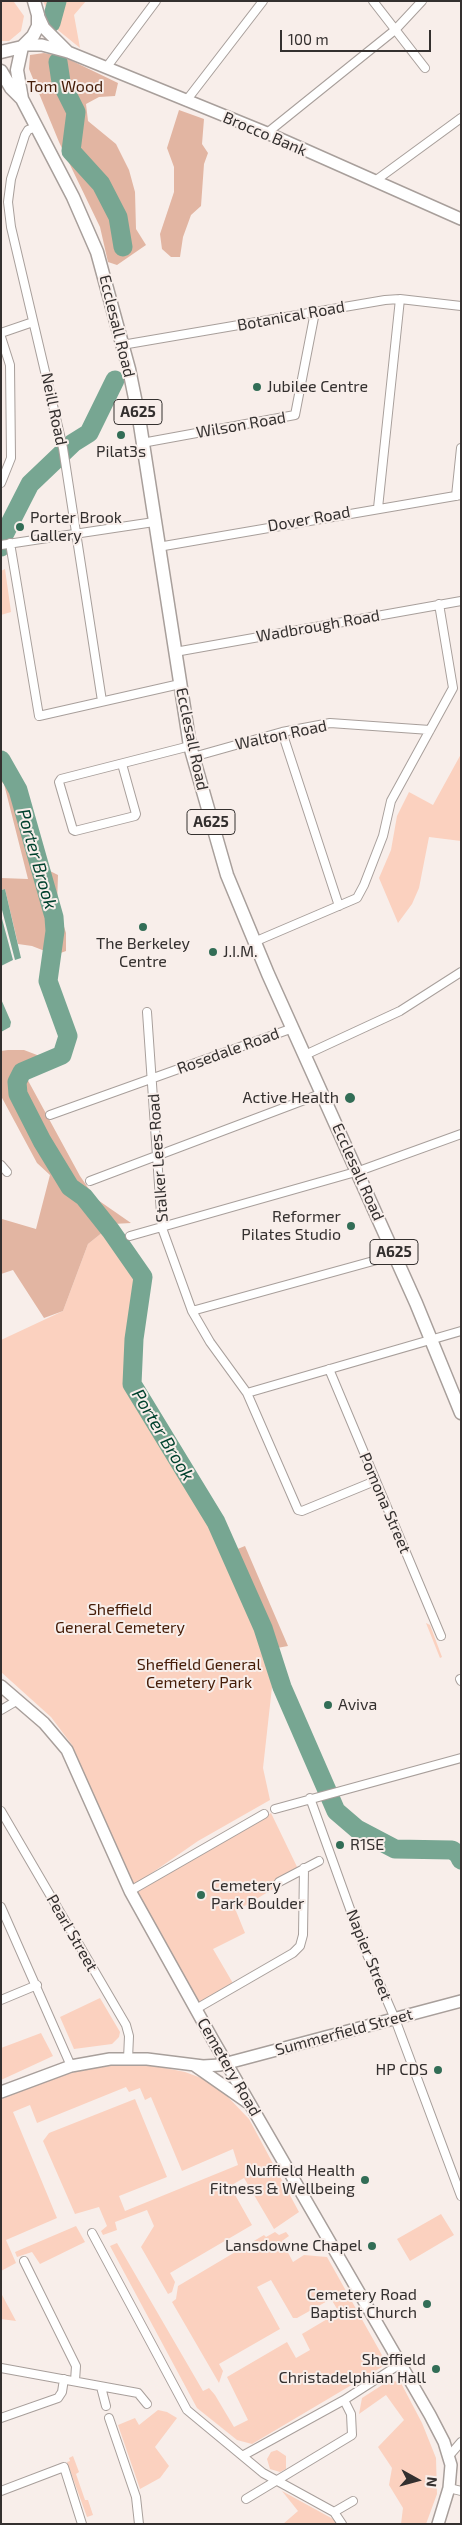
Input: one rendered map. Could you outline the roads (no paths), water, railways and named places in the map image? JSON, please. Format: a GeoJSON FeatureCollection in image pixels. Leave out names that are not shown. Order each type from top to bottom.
{"type":"FeatureCollection","features":[{"type":"Feature","properties":{"kind":"main road"},"geometry":{"type":"LineString","coordinates":[[34,1],[38,15]]}},
{"type":"Feature","properties":{"kind":"main road","name":"A625"},"geometry":{"type":"LineString","coordinates":[[24,46],[33,36],[38,26],[38,15]]}},
{"type":"Feature","properties":{"kind":"main road"},"geometry":{"type":"LineString","coordinates":[[1,52],[24,46]]}},
{"type":"Feature","properties":{"kind":"main road","name":"Ecclesall Road"},"geometry":{"type":"LineString","coordinates":[[24,46],[17,70],[22,99],[73,197],[98,252],[134,394],[192,751],[227,876],[254,942],[359,1171],[432,1340],[461,1413]]}},
{"type":"Feature","properties":{"kind":"main road","name":"Ecclesall Road"},"geometry":{"type":"LineString","coordinates":[[1,71],[11,88],[22,99]]}},
{"type":"Feature","properties":{"kind":"street"},"geometry":{"type":"LineString","coordinates":[[106,68],[156,1]]}},
{"type":"Feature","properties":{"kind":"street"},"geometry":{"type":"LineString","coordinates":[[186,101],[263,1]]}},
{"type":"Feature","properties":{"kind":"street"},"geometry":{"type":"LineString","coordinates":[[373,1],[424,68]]}},
{"type":"Feature","properties":{"kind":"street"},"geometry":{"type":"LineString","coordinates":[[267,133],[395,30],[422,1]]}},
{"type":"Feature","properties":{"kind":"street","name":"Brocco Bank"},"geometry":{"type":"LineString","coordinates":[[38,15],[44,28],[68,52]]}},
{"type":"Feature","properties":{"kind":"street","name":"Brocco Bank"},"geometry":{"type":"LineString","coordinates":[[24,46],[42,45],[68,52],[267,133],[461,219]]}},
{"type":"Feature","properties":{"kind":"street"},"geometry":{"type":"LineString","coordinates":[[375,181],[461,118]]}},
{"type":"Feature","properties":{"kind":"street","name":"Neill Road"},"geometry":{"type":"LineString","coordinates":[[36,127],[28,130],[24,135],[11,179],[8,202],[10,227],[34,322],[64,457],[102,701]]}},
{"type":"Feature","properties":{"kind":"street"},"geometry":{"type":"LineString","coordinates":[[378,508],[400,299]]}},
{"type":"Feature","properties":{"kind":"street","name":"Botanical Road"},"geometry":{"type":"LineString","coordinates":[[122,345],[400,299],[461,306]]}},
{"type":"Feature","properties":{"kind":"street","name":"Wilson Road"},"geometry":{"type":"LineString","coordinates":[[142,443],[295,415],[315,312]]}},
{"type":"Feature","properties":{"kind":"street"},"geometry":{"type":"LineString","coordinates":[[1,483],[11,458],[10,365],[1,335],[34,322]]}},
{"type":"Feature","properties":{"kind":"street"},"geometry":{"type":"LineString","coordinates":[[458,496],[461,448]]}},
{"type":"Feature","properties":{"kind":"street","name":"Dover Road"},"geometry":{"type":"LineString","coordinates":[[158,547],[378,508],[458,496]]}},
{"type":"Feature","properties":{"kind":"street"},"geometry":{"type":"LineString","coordinates":[[154,522],[6,544],[39,716],[180,684]]}},
{"type":"Feature","properties":{"kind":"street","name":"Wadbrough Road"},"geometry":{"type":"LineString","coordinates":[[175,652],[461,601]]}},
{"type":"Feature","properties":{"kind":"street"},"geometry":{"type":"LineString","coordinates":[[254,942],[357,898],[364,886],[382,836],[391,801],[453,688],[439,604]]}},
{"type":"Feature","properties":{"kind":"street","name":"Walton Road"},"geometry":{"type":"LineString","coordinates":[[122,764],[135,816],[73,830],[59,782],[61,779],[122,764],[330,723],[430,730]]}},
{"type":"Feature","properties":{"kind":"street"},"geometry":{"type":"LineString","coordinates":[[282,732],[339,906]]}},
{"type":"Feature","properties":{"kind":"street"},"geometry":{"type":"LineString","coordinates":[[305,1055],[400,1011],[461,972]]}},
{"type":"Feature","properties":{"kind":"street","name":"Stalker Lees Road"},"geometry":{"type":"LineString","coordinates":[[147,1012],[162,1228],[192,1311],[210,1342],[247,1393],[300,1511],[375,1480]]}},
{"type":"Feature","properties":{"kind":"street","name":"Rosedale Road"},"geometry":{"type":"LineString","coordinates":[[50,1115],[293,1028]]}},
{"type":"Feature","properties":{"kind":"street"},"geometry":{"type":"LineString","coordinates":[[90,1181],[323,1093]]}},
{"type":"Feature","properties":{"kind":"street"},"geometry":{"type":"LineString","coordinates":[[130,1236],[359,1171],[461,1134]]}},
{"type":"Feature","properties":{"kind":"street"},"geometry":{"type":"LineString","coordinates":[[1,1165],[7,1172]]}},
{"type":"Feature","properties":{"kind":"street"},"geometry":{"type":"LineString","coordinates":[[192,1311],[395,1254]]}},
{"type":"Feature","properties":{"kind":"street"},"geometry":{"type":"LineString","coordinates":[[247,1393],[461,1332]]}},
{"type":"Feature","properties":{"kind":"street","name":"Pomona Street"},"geometry":{"type":"LineString","coordinates":[[329,1369],[442,1636]]}},
{"type":"Feature","properties":{"kind":"street","name":"Cemetery Road"},"geometry":{"type":"LineString","coordinates":[[1,1686],[44,1723],[67,1750],[130,1890],[227,2064],[430,2415],[449,2456]]}},
{"type":"Feature","properties":{"kind":"street"},"geometry":{"type":"LineString","coordinates":[[1,1710],[18,1700]]}},
{"type":"Feature","properties":{"kind":"street"},"geometry":{"type":"LineString","coordinates":[[275,1809],[461,1758]]}},
{"type":"Feature","properties":{"kind":"street","name":"Napier Street"},"geometry":{"type":"LineString","coordinates":[[310,1798],[364,1945],[395,2019],[421,2094],[461,2194]]}},
{"type":"Feature","properties":{"kind":"street","name":"Pearl Street"},"geometry":{"type":"LineString","coordinates":[[1,1811],[126,2025],[129,2036],[128,2058]]}},
{"type":"Feature","properties":{"kind":"street"},"geometry":{"type":"LineString","coordinates":[[130,1890],[264,1814]]}},
{"type":"Feature","properties":{"kind":"street"},"geometry":{"type":"LineString","coordinates":[[279,1882],[319,1861]]}},
{"type":"Feature","properties":{"kind":"street"},"geometry":{"type":"LineString","coordinates":[[196,2009],[293,1953],[300,1946],[303,1935],[304,1868]]}},
{"type":"Feature","properties":{"kind":"street"},"geometry":{"type":"LineString","coordinates":[[1,1906],[71,2066]]}},
{"type":"Feature","properties":{"kind":"street"},"geometry":{"type":"LineString","coordinates":[[1,2000],[37,1985]]}},
{"type":"Feature","properties":{"kind":"street","name":"Summerfield Street"},"geometry":{"type":"LineString","coordinates":[[1,2092],[71,2066],[105,2060],[128,2058],[213,2066],[227,2064],[461,2000]]}},
{"type":"Feature","properties":{"kind":"street"},"geometry":{"type":"LineString","coordinates":[[192,2064],[250,2104]]}},
{"type":"Feature","properties":{"kind":"street"},"geometry":{"type":"LineString","coordinates":[[92,2233],[179,2397],[194,2417],[263,2472],[334,2512],[342,2524]]}},
{"type":"Feature","properties":{"kind":"street"},"geometry":{"type":"LineString","coordinates":[[24,2261],[76,2366],[75,2381]]}},
{"type":"Feature","properties":{"kind":"street"},"geometry":{"type":"LineString","coordinates":[[244,2455],[344,2400],[400,2364]]}},
{"type":"Feature","properties":{"kind":"street"},"geometry":{"type":"LineString","coordinates":[[1,2368],[138,2393],[147,2404]]}},
{"type":"Feature","properties":{"kind":"street"},"geometry":{"type":"LineString","coordinates":[[1,2418],[58,2398],[62,2392],[64,2379]]}},
{"type":"Feature","properties":{"kind":"street"},"geometry":{"type":"LineString","coordinates":[[101,2387],[106,2406]]}},
{"type":"Feature","properties":{"kind":"street"},"geometry":{"type":"LineString","coordinates":[[246,2499],[352,2435],[351,2414],[344,2400]]}},
{"type":"Feature","properties":{"kind":"street"},"geometry":{"type":"LineString","coordinates":[[109,2418],[136,2497],[139,2524]]}},
{"type":"Feature","properties":{"kind":"street"},"geometry":{"type":"LineString","coordinates":[[438,2524],[455,2490],[449,2456],[461,2442]]}},
{"type":"Feature","properties":{"kind":"street"},"geometry":{"type":"LineString","coordinates":[[1,2491],[64,2467],[82,2524]]}},
{"type":"Feature","properties":{"kind":"street"},"geometry":{"type":"LineString","coordinates":[[334,2512],[353,2501]]}},
{"type":"Feature","properties":{"kind":"waterway","name":"Porter Brook"},"geometry":{"type":"LineString","coordinates":[[51,23],[57,1]]}},
{"type":"Feature","properties":{"kind":"waterway","name":"Porter Brook"},"geometry":{"type":"LineString","coordinates":[[58,62],[61,82],[76,112],[71,151],[101,184],[118,217],[123,247]]}},
{"type":"Feature","properties":{"kind":"waterway","name":"Porter Brook"},"geometry":{"type":"LineString","coordinates":[[1,547],[4,535],[30,484],[73,443],[89,433],[115,380]]}},
{"type":"Feature","properties":{"kind":"waterway","name":"Porter Brook"},"geometry":{"type":"LineString","coordinates":[[1,760],[18,790],[54,917],[55,931],[48,981],[68,1036],[62,1055],[22,1072],[17,1082],[18,1094],[42,1141],[70,1187],[84,1197],[111,1231],[143,1277],[134,1339],[132,1384],[216,1522],[263,1628],[282,1687],[336,1811],[357,1829],[395,1849],[452,1850],[458,1854],[461,1860]]}},
{"type":"Feature","properties":{"kind":"place","name":"Jubilee Centre"},"geometry":{"type":"Point","coordinates":[257,387]}},
{"type":"Feature","properties":{"kind":"place","name":"Pilat3s"},"geometry":{"type":"Point","coordinates":[121,435]}},
{"type":"Feature","properties":{"kind":"place","name":"Porter Brook Gallery"},"geometry":{"type":"Point","coordinates":[20,527]}},
{"type":"Feature","properties":{"kind":"place","name":"The Berkeley Centre"},"geometry":{"type":"Point","coordinates":[143,927]}},
{"type":"Feature","properties":{"kind":"place","name":"J.I.M."},"geometry":{"type":"Point","coordinates":[213,952]}},
{"type":"Feature","properties":{"kind":"place","name":"Active Health"},"geometry":{"type":"Point","coordinates":[350,1098]}},
{"type":"Feature","properties":{"kind":"place","name":"Reformer Pilates Studio"},"geometry":{"type":"Point","coordinates":[351,1226]}},
{"type":"Feature","properties":{"kind":"place","name":"Aviva"},"geometry":{"type":"Point","coordinates":[328,1705]}},
{"type":"Feature","properties":{"kind":"place","name":"R1SE"},"geometry":{"type":"Point","coordinates":[340,1845]}},
{"type":"Feature","properties":{"kind":"place","name":"Cemetery Park Boulder"},"geometry":{"type":"Point","coordinates":[201,1895]}},
{"type":"Feature","properties":{"kind":"place","name":"HP CDS"},"geometry":{"type":"Point","coordinates":[438,2070]}},
{"type":"Feature","properties":{"kind":"place","name":"Nuffield Health Fitness & Wellbeing"},"geometry":{"type":"Point","coordinates":[365,2180]}},
{"type":"Feature","properties":{"kind":"place","name":"Lansdowne Chapel"},"geometry":{"type":"Point","coordinates":[372,2246]}},
{"type":"Feature","properties":{"kind":"place","name":"Cemetery Road Baptist Church"},"geometry":{"type":"Point","coordinates":[427,2304]}},
{"type":"Feature","properties":{"kind":"place","name":"Sheffield Christadelphian Hall"},"geometry":{"type":"Point","coordinates":[436,2369]}},
{"type":"Feature","properties":{"kind":"park label","name":"Tom Wood"},"geometry":{"type":"Point","coordinates":[65,87]}},
{"type":"Feature","properties":{"kind":"park label","name":"Sheffield General Cemetery"},"geometry":{"type":"Point","coordinates":[120,1619]}},
{"type":"Feature","properties":{"kind":"park label","name":"Sheffield General Cemetery Park"},"geometry":{"type":"Point","coordinates":[199,1674]}}]}
